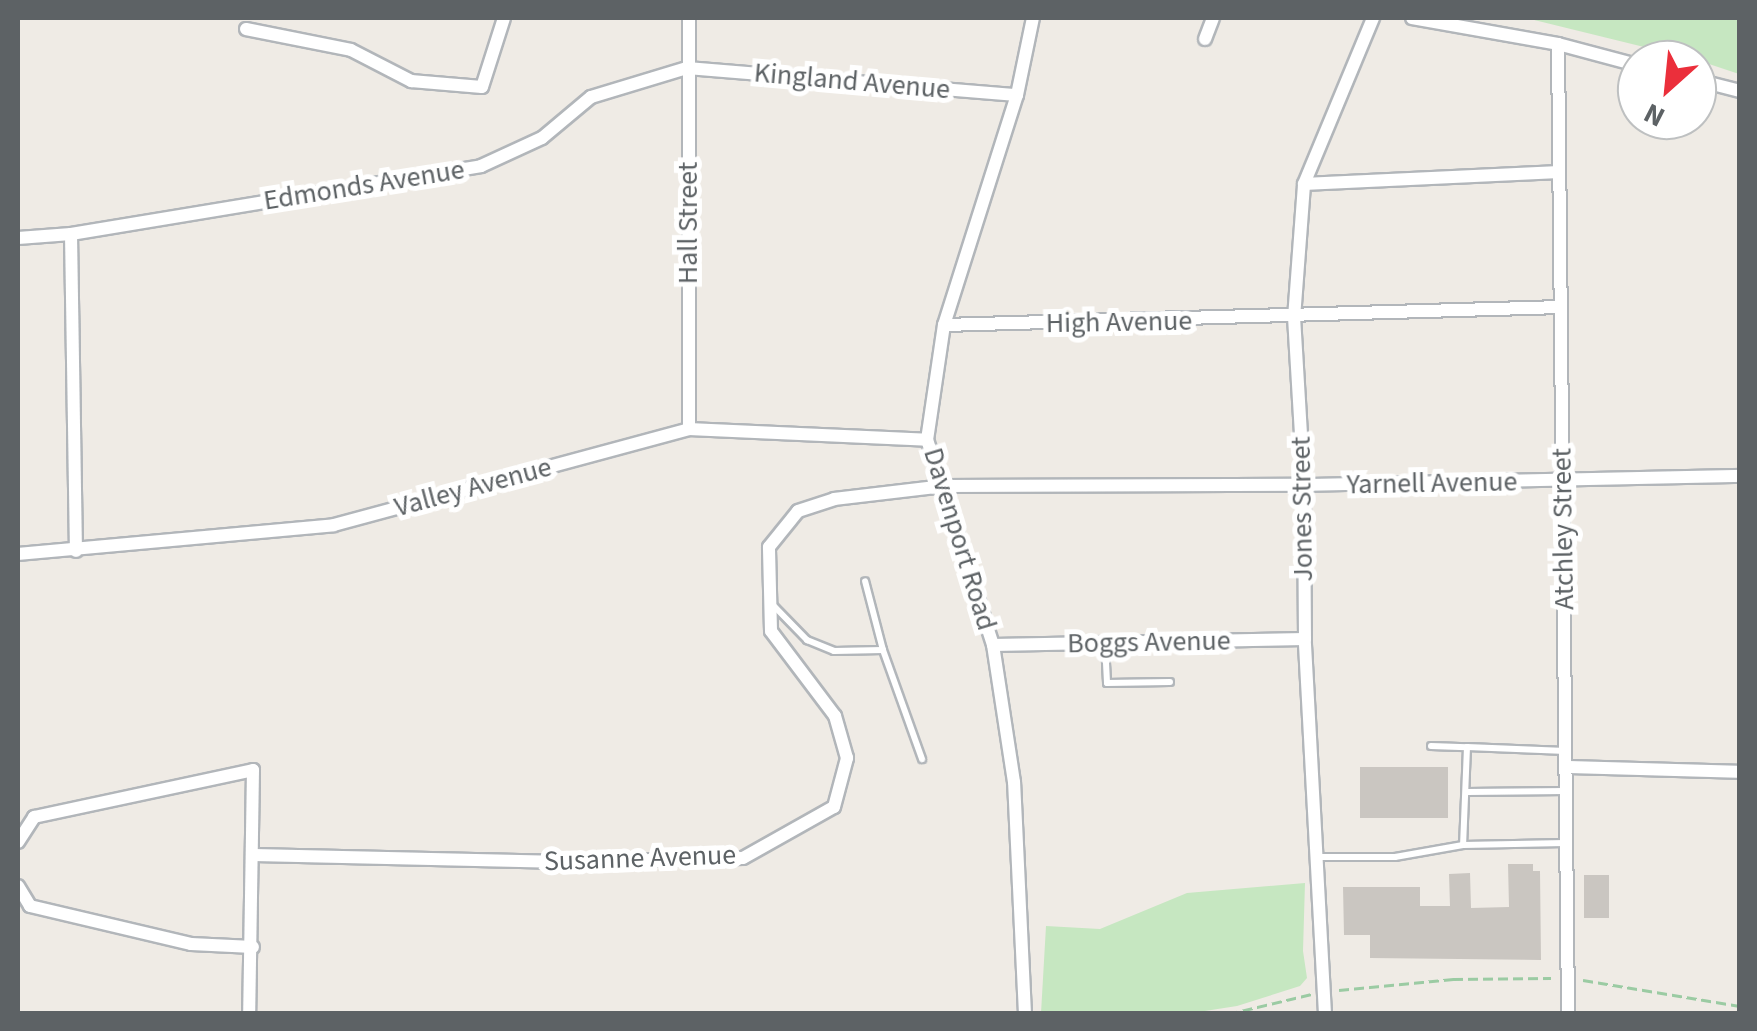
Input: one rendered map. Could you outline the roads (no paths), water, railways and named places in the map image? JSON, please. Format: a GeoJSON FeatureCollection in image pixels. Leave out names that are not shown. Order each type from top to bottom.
{"type":"FeatureCollection","features":[{"type":"Feature","properties":{"kind":"street"},"geometry":{"type":"LineString","coordinates":[[246,29],[351,50],[411,80],[482,87],[504,18]]}},
{"type":"Feature","properties":{"kind":"street","name":"Hall Street"},"geometry":{"type":"LineString","coordinates":[[688,430],[689,18]]}},
{"type":"Feature","properties":{"kind":"street","name":"Davenport Road"},"geometry":{"type":"LineString","coordinates":[[1025,1014],[1014,782],[992,645],[927,440],[944,325],[1017,94],[1033,18]]}},
{"type":"Feature","properties":{"kind":"street"},"geometry":{"type":"LineString","coordinates":[[1205,40],[1213,18]]}},
{"type":"Feature","properties":{"kind":"street","name":"Jones Street"},"geometry":{"type":"LineString","coordinates":[[1326,1014],[1320,857],[1304,639],[1304,485],[1294,318],[1304,184],[1373,18]]}},
{"type":"Feature","properties":{"kind":"street"},"geometry":{"type":"LineString","coordinates":[[1412,18],[1558,44],[1617,60]]}},
{"type":"Feature","properties":{"kind":"street","name":"Atchley Street"},"geometry":{"type":"LineString","coordinates":[[1558,44],[1568,1014]]}},
{"type":"Feature","properties":{"kind":"street","name":"Kingland Avenue"},"geometry":{"type":"LineString","coordinates":[[687,68],[1017,94]]}},
{"type":"Feature","properties":{"kind":"street","name":"Edmonds Avenue"},"geometry":{"type":"LineString","coordinates":[[18,238],[71,234],[481,166],[542,138],[591,97],[687,68]]}},
{"type":"Feature","properties":{"kind":"street"},"geometry":{"type":"LineString","coordinates":[[1304,184],[1559,172]]}},
{"type":"Feature","properties":{"kind":"street"},"geometry":{"type":"LineString","coordinates":[[71,234],[76,551]]}},
{"type":"Feature","properties":{"kind":"street","name":"High Avenue"},"geometry":{"type":"LineString","coordinates":[[944,325],[1294,318],[1561,307]]}},
{"type":"Feature","properties":{"kind":"street","name":"Valley Avenue"},"geometry":{"type":"LineString","coordinates":[[18,554],[334,524],[688,430],[927,440]]}},
{"type":"Feature","properties":{"kind":"street","name":"Yarnell Avenue"},"geometry":{"type":"LineString","coordinates":[[944,486],[1304,485],[1740,476]]}},
{"type":"Feature","properties":{"kind":"street","name":"Susanne Avenue"},"geometry":{"type":"LineString","coordinates":[[254,855],[564,862],[743,858],[834,808],[847,758],[835,716],[771,631],[769,547],[798,511],[834,498],[944,486]]}},
{"type":"Feature","properties":{"kind":"street","name":"Boggs Avenue"},"geometry":{"type":"LineString","coordinates":[[992,645],[1304,639]]}},
{"type":"Feature","properties":{"kind":"street"},"geometry":{"type":"LineString","coordinates":[[1566,768],[1740,772]]}},
{"type":"Feature","properties":{"kind":"street"},"geometry":{"type":"LineString","coordinates":[[18,842],[34,818],[253,770],[249,1014]]}},
{"type":"Feature","properties":{"kind":"street"},"geometry":{"type":"LineString","coordinates":[[18,886],[30,906],[192,944],[253,947]]}},
{"type":"Feature","properties":{"kind":"lane"},"geometry":{"type":"LineString","coordinates":[[866,581],[884,650],[922,759]]}},
{"type":"Feature","properties":{"kind":"lane"},"geometry":{"type":"LineString","coordinates":[[770,602],[808,640],[834,651],[884,650]]}},
{"type":"Feature","properties":{"kind":"lane"},"geometry":{"type":"LineString","coordinates":[[1105,642],[1107,683],[1170,682]]}},
{"type":"Feature","properties":{"kind":"lane"},"geometry":{"type":"LineString","coordinates":[[1432,746],[1566,751]]}},
{"type":"Feature","properties":{"kind":"lane"},"geometry":{"type":"LineString","coordinates":[[1464,845],[1467,747]]}},
{"type":"Feature","properties":{"kind":"lane"},"geometry":{"type":"LineString","coordinates":[[1466,792],[1568,791]]}},
{"type":"Feature","properties":{"kind":"lane"},"geometry":{"type":"LineString","coordinates":[[1320,857],[1394,857],[1464,845],[1567,843]]}}]}
